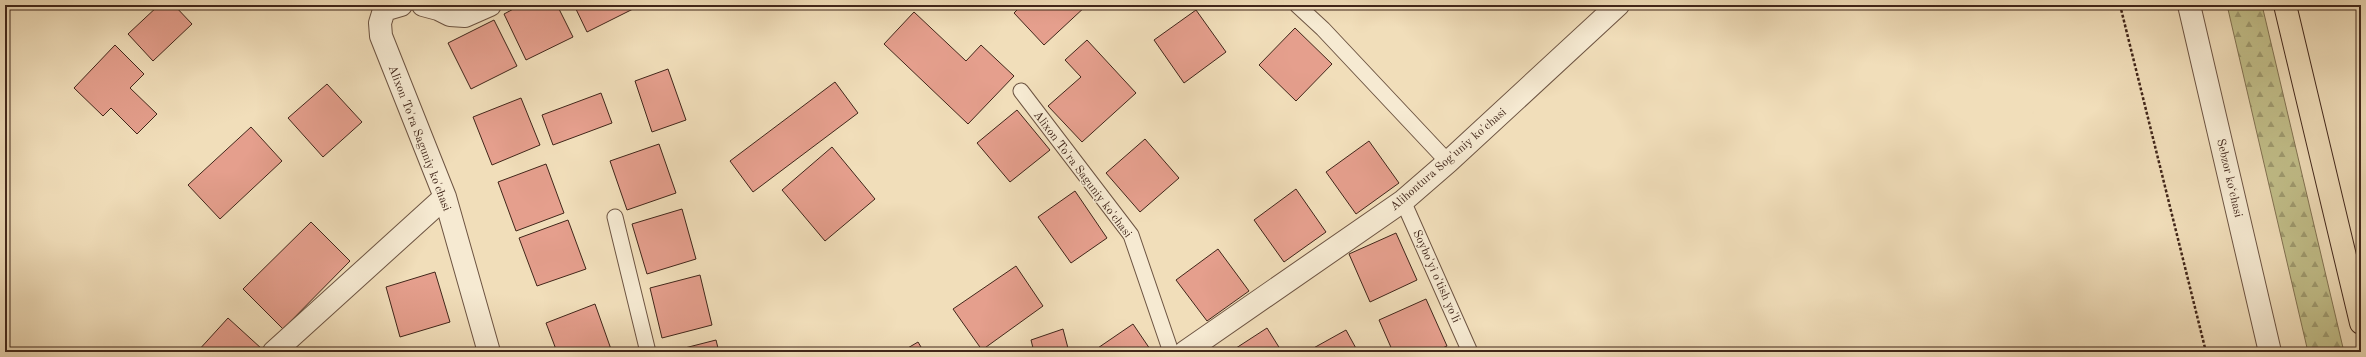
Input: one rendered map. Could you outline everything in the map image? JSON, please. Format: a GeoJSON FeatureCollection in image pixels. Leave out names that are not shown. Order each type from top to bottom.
{"type":"FeatureCollection","features":[{"type":"Feature","properties":{"kind":"main road"},"geometry":{"type":"LineString","coordinates":[[2285,5],[2361,324]]}},
{"type":"Feature","properties":{"kind":"street","name":"Alixon To'ra Saguniy ko'chasi"},"geometry":{"type":"LineString","coordinates":[[401,5],[384,10],[380,23],[381,36],[445,197],[489,352]]}},
{"type":"Feature","properties":{"kind":"street"},"geometry":{"type":"LineString","coordinates":[[423,5],[438,9],[450,15],[465,16],[490,5]]}},
{"type":"Feature","properties":{"kind":"street","name":"Alihontura Sog'uniy ko'chasi"},"geometry":{"type":"LineString","coordinates":[[1185,352],[1403,201],[1448,162],[1618,5]]}},
{"type":"Feature","properties":{"kind":"street","name":"Sebzor ko‘chasi"},"geometry":{"type":"LineString","coordinates":[[2189,5],[2270,352]]}},
{"type":"Feature","properties":{"kind":"street"},"geometry":{"type":"LineString","coordinates":[[274,352],[445,197]]}},
{"type":"Feature","properties":{"kind":"lane"},"geometry":{"type":"LineString","coordinates":[[1297,5],[1324,29],[1448,162]]}},
{"type":"Feature","properties":{"kind":"lane","name":"Alixon To'ra Saguniy ko'chasi"},"geometry":{"type":"LineString","coordinates":[[1021,91],[1131,235],[1171,352]]}},
{"type":"Feature","properties":{"kind":"lane","name":"Soybo'yi o'tish yo'li"},"geometry":{"type":"LineString","coordinates":[[1403,201],[1470,352]]}},
{"type":"Feature","properties":{"kind":"lane"},"geometry":{"type":"LineString","coordinates":[[615,217],[648,352]]}},
{"type":"Feature","properties":{"kind":"path"},"geometry":{"type":"LineString","coordinates":[[2120,5],[2206,352]]}},
{"type":"Feature","properties":{"kind":"green space"},"geometry":{"type":"Polygon","coordinates":[[[2227,5],[2262,5],[2344,352],[2308,352],[2227,5]]]}},
{"type":"Feature","properties":{"kind":"building"},"geometry":{"type":"Polygon","coordinates":[[[159,5],[174,5],[192,24],[153,61],[128,34],[159,5]]]}},
{"type":"Feature","properties":{"kind":"building"},"geometry":{"type":"Polygon","coordinates":[[[521,5],[557,5],[573,37],[526,60],[504,14],[521,5]]]}},
{"type":"Feature","properties":{"kind":"building"},"geometry":{"type":"Polygon","coordinates":[[[574,5],[632,5],[633,9],[587,32],[574,5]]]}},
{"type":"Feature","properties":{"kind":"building"},"geometry":{"type":"Polygon","coordinates":[[[1022,5],[1087,5],[1044,45],[1014,13],[1022,5]]]}},
{"type":"Feature","properties":{"kind":"building"},"geometry":{"type":"Polygon","coordinates":[[[1196,10],[1226,52],[1184,83],[1154,40],[1196,10]]]}},
{"type":"Feature","properties":{"kind":"building"},"geometry":{"type":"Polygon","coordinates":[[[914,12],[966,61],[981,45],[1014,76],[968,124],[884,44],[914,12]]]}},
{"type":"Feature","properties":{"kind":"building"},"geometry":{"type":"Polygon","coordinates":[[[494,20],[517,66],[471,89],[448,43],[494,20]]]}},
{"type":"Feature","properties":{"kind":"building"},"geometry":{"type":"Polygon","coordinates":[[[1295,28],[1332,64],[1296,101],[1259,65],[1295,28]]]}},
{"type":"Feature","properties":{"kind":"building"},"geometry":{"type":"Polygon","coordinates":[[[1087,40],[1136,93],[1082,142],[1048,106],[1081,77],[1065,60],[1087,40]]]}},
{"type":"Feature","properties":{"kind":"building"},"geometry":{"type":"Polygon","coordinates":[[[115,45],[144,74],[130,88],[157,114],[137,134],[111,108],[103,116],[74,88],[115,45]]]}},
{"type":"Feature","properties":{"kind":"building"},"geometry":{"type":"Polygon","coordinates":[[[668,69],[686,120],[652,132],[635,81],[668,69]]]}},
{"type":"Feature","properties":{"kind":"building"},"geometry":{"type":"Polygon","coordinates":[[[835,82],[858,113],[753,192],[730,161],[835,82]]]}},
{"type":"Feature","properties":{"kind":"building"},"geometry":{"type":"Polygon","coordinates":[[[327,84],[362,122],[323,157],[288,118],[327,84]]]}},
{"type":"Feature","properties":{"kind":"building"},"geometry":{"type":"Polygon","coordinates":[[[601,93],[612,123],[553,145],[542,115],[601,93]]]}},
{"type":"Feature","properties":{"kind":"building"},"geometry":{"type":"Polygon","coordinates":[[[521,98],[540,145],[492,165],[473,117],[521,98]]]}},
{"type":"Feature","properties":{"kind":"building"},"geometry":{"type":"Polygon","coordinates":[[[1017,110],[1050,150],[1010,182],[977,143],[1017,110]]]}},
{"type":"Feature","properties":{"kind":"building"},"geometry":{"type":"Polygon","coordinates":[[[251,127],[282,161],[220,219],[188,185],[251,127]]]}},
{"type":"Feature","properties":{"kind":"building"},"geometry":{"type":"Polygon","coordinates":[[[1145,139],[1179,178],[1140,212],[1106,173],[1145,139]]]}},
{"type":"Feature","properties":{"kind":"building"},"geometry":{"type":"Polygon","coordinates":[[[1369,141],[1399,183],[1356,214],[1326,172],[1369,141]]]}},
{"type":"Feature","properties":{"kind":"building"},"geometry":{"type":"Polygon","coordinates":[[[659,144],[676,193],[627,210],[610,161],[659,144]]]}},
{"type":"Feature","properties":{"kind":"building"},"geometry":{"type":"Polygon","coordinates":[[[832,147],[875,199],[825,241],[782,190],[832,147]]]}},
{"type":"Feature","properties":{"kind":"building"},"geometry":{"type":"Polygon","coordinates":[[[546,164],[564,213],[516,231],[498,182],[546,164]]]}},
{"type":"Feature","properties":{"kind":"building"},"geometry":{"type":"Polygon","coordinates":[[[1296,189],[1326,232],[1284,262],[1254,220],[1296,189]]]}},
{"type":"Feature","properties":{"kind":"building"},"geometry":{"type":"Polygon","coordinates":[[[1075,191],[1107,238],[1071,263],[1038,217],[1075,191]]]}},
{"type":"Feature","properties":{"kind":"building"},"geometry":{"type":"Polygon","coordinates":[[[682,209],[696,259],[647,274],[632,224],[682,209]]]}},
{"type":"Feature","properties":{"kind":"building"},"geometry":{"type":"Polygon","coordinates":[[[568,220],[586,269],[537,286],[519,238],[568,220]]]}},
{"type":"Feature","properties":{"kind":"building"},"geometry":{"type":"Polygon","coordinates":[[[311,222],[350,261],[283,329],[243,289],[311,222]]]}},
{"type":"Feature","properties":{"kind":"building"},"geometry":{"type":"Polygon","coordinates":[[[1396,233],[1417,280],[1370,302],[1349,254],[1396,233]]]}},
{"type":"Feature","properties":{"kind":"building"},"geometry":{"type":"Polygon","coordinates":[[[1218,249],[1249,291],[1207,321],[1176,280],[1218,249]]]}},
{"type":"Feature","properties":{"kind":"building"},"geometry":{"type":"Polygon","coordinates":[[[1016,266],[1043,306],[982,350],[953,309],[1016,266]]]}},
{"type":"Feature","properties":{"kind":"building"},"geometry":{"type":"Polygon","coordinates":[[[435,272],[450,322],[400,337],[386,287],[435,272]]]}},
{"type":"Feature","properties":{"kind":"building"},"geometry":{"type":"Polygon","coordinates":[[[700,275],[712,325],[662,338],[650,288],[700,275]]]}},
{"type":"Feature","properties":{"kind":"building"},"geometry":{"type":"Polygon","coordinates":[[[1426,299],[1447,346],[1434,352],[1393,352],[1379,320],[1426,299]]]}},
{"type":"Feature","properties":{"kind":"building"},"geometry":{"type":"Polygon","coordinates":[[[595,304],[612,352],[557,352],[546,323],[595,304]]]}},
{"type":"Feature","properties":{"kind":"building"},"geometry":{"type":"Polygon","coordinates":[[[228,318],[262,349],[259,352],[197,352],[228,318]]]}},
{"type":"Feature","properties":{"kind":"building"},"geometry":{"type":"Polygon","coordinates":[[[1133,324],[1152,352],[1092,352],[1133,324]]]}},
{"type":"Feature","properties":{"kind":"building"},"geometry":{"type":"Polygon","coordinates":[[[1267,328],[1282,352],[1230,352],[1267,328]]]}},
{"type":"Feature","properties":{"kind":"building"},"geometry":{"type":"Polygon","coordinates":[[[1063,329],[1069,352],[1034,352],[1031,340],[1063,329]]]}},
{"type":"Feature","properties":{"kind":"building"},"geometry":{"type":"Polygon","coordinates":[[[1346,330],[1358,352],[1311,352],[1310,350],[1346,330]]]}},
{"type":"Feature","properties":{"kind":"building"},"geometry":{"type":"Polygon","coordinates":[[[716,340],[719,352],[669,352],[716,340]]]}},
{"type":"Feature","properties":{"kind":"building"},"geometry":{"type":"Polygon","coordinates":[[[918,342],[924,352],[901,352],[918,342]]]}}]}
